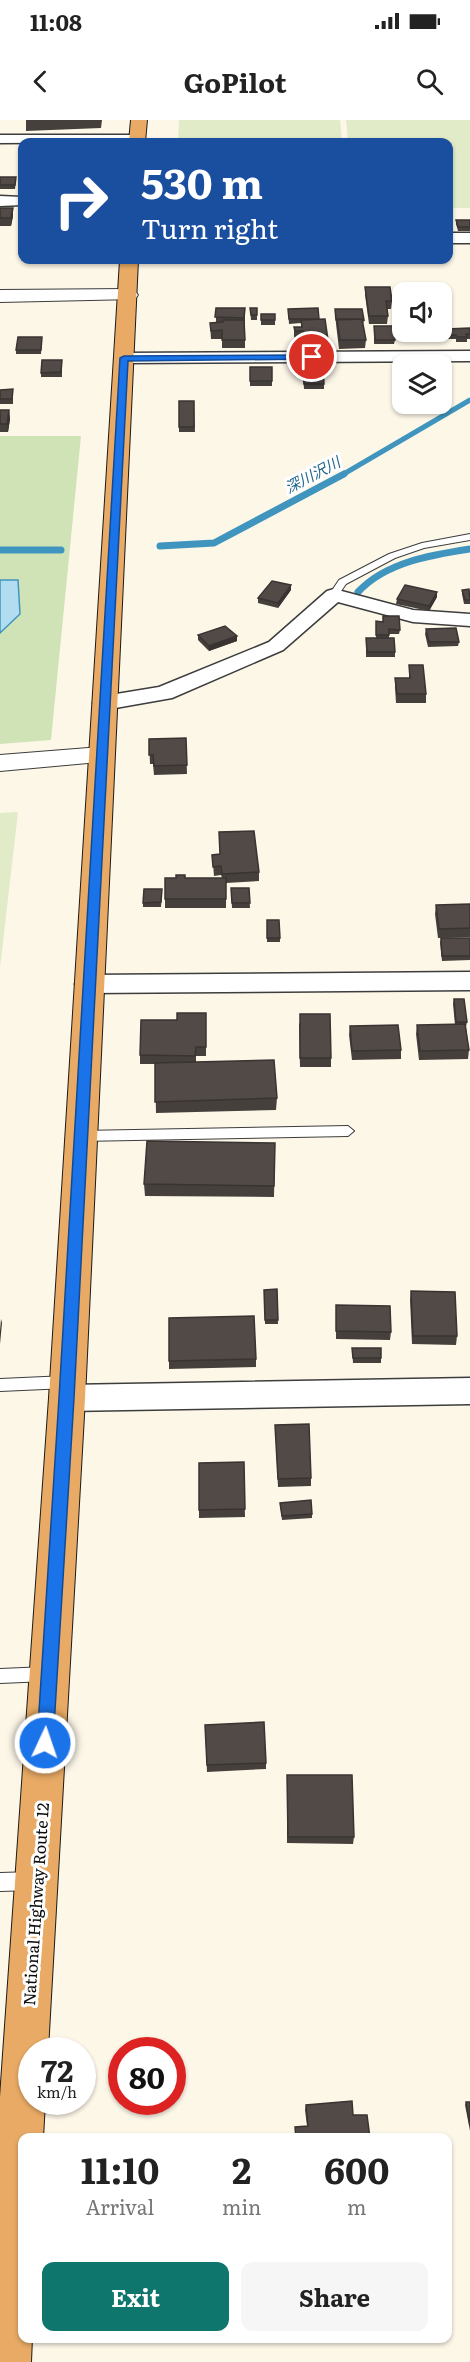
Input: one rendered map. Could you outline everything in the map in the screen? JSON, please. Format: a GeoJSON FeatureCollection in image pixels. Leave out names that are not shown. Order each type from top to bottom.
{"type":"FeatureCollection","features":[{"type":"Feature","properties":{"kind":"highway"},"geometry":{"type":"LineString","coordinates":[[138,138],[139,120]]}},
{"type":"Feature","properties":{"kind":"highway","name":"National Highway Route 12"},"geometry":{"type":"LineString","coordinates":[[20,2133],[67,1390],[129,264]]}},
{"type":"Feature","properties":{"kind":"highway","name":"National Highway Route 12"},"geometry":{"type":"LineString","coordinates":[[6,2362],[18,2170]]}},
{"type":"Feature","properties":{"kind":"street"},"geometry":{"type":"LineString","coordinates":[[0,139],[18,139]]}},
{"type":"Feature","properties":{"kind":"street"},"geometry":{"type":"LineString","coordinates":[[0,201],[18,201]]}},
{"type":"Feature","properties":{"kind":"street"},"geometry":{"type":"LineString","coordinates":[[453,238],[470,238]]}},
{"type":"Feature","properties":{"kind":"street"},"geometry":{"type":"LineString","coordinates":[[0,296],[128,296]]}},
{"type":"Feature","properties":{"kind":"street"},"geometry":{"type":"LineString","coordinates":[[124,358],[470,356]]}},
{"type":"Feature","properties":{"kind":"street"},"geometry":{"type":"LineString","coordinates":[[104,703],[164,693],[276,646],[334,595],[415,616],[470,620]]}},
{"type":"Feature","properties":{"kind":"street"},"geometry":{"type":"LineString","coordinates":[[0,763],[101,755]]}},
{"type":"Feature","properties":{"kind":"street"},"geometry":{"type":"LineString","coordinates":[[88,984],[470,981]]}},
{"type":"Feature","properties":{"kind":"street"},"geometry":{"type":"LineString","coordinates":[[67,1390],[470,1391]]}},
{"type":"Feature","properties":{"kind":"lane"},"geometry":{"type":"LineString","coordinates":[[334,595],[342,582],[392,556],[422,546],[470,537]]}},
{"type":"Feature","properties":{"kind":"lane"},"geometry":{"type":"LineString","coordinates":[[80,1136],[348,1131]]}},
{"type":"Feature","properties":{"kind":"lane"},"geometry":{"type":"LineString","coordinates":[[0,1385],[67,1390]]}},
{"type":"Feature","properties":{"kind":"lane"},"geometry":{"type":"LineString","coordinates":[[0,1676],[49,1674]]}},
{"type":"Feature","properties":{"kind":"lane"},"geometry":{"type":"LineString","coordinates":[[0,1882],[36,1881]]}},
{"type":"Feature","properties":{"kind":"green space"},"geometry":{"type":"Polygon","coordinates":[[[179,120],[340,120],[342,138],[178,138],[179,120]]]}},
{"type":"Feature","properties":{"kind":"green space"},"geometry":{"type":"Polygon","coordinates":[[[346,120],[470,120],[470,208],[453,208],[453,138],[348,138],[346,120]]]}},
{"type":"Feature","properties":{"kind":"green space"},"geometry":{"type":"Polygon","coordinates":[[[0,436],[81,436],[51,740],[0,744],[0,436]]]}},
{"type":"Feature","properties":{"kind":"green space"},"geometry":{"type":"Polygon","coordinates":[[[18,812],[0,968],[0,813],[18,812]]]}},
{"type":"Feature","properties":{"kind":"water"},"geometry":{"type":"Polygon","coordinates":[[[0,580],[18,580],[20,614],[0,633],[0,580]]]}},
{"type":"Feature","properties":{"kind":"building"},"geometry":{"type":"Polygon","coordinates":[[[0,177],[16,177],[15,185],[0,185],[0,177]]]}},
{"type":"Feature","properties":{"kind":"building"},"geometry":{"type":"Polygon","coordinates":[[[0,208],[13,208],[11,218],[0,218],[0,208]]]}},
{"type":"Feature","properties":{"kind":"building"},"geometry":{"type":"Polygon","coordinates":[[[456,220],[470,220],[470,227],[458,227],[456,220]]]}},
{"type":"Feature","properties":{"kind":"building"},"geometry":{"type":"Polygon","coordinates":[[[365,287],[390,287],[392,301],[386,301],[388,316],[369,316],[365,287]]]}},
{"type":"Feature","properties":{"kind":"building"},"geometry":{"type":"Polygon","coordinates":[[[216,308],[245,308],[244,318],[215,317],[216,308]]]}},
{"type":"Feature","properties":{"kind":"building"},"geometry":{"type":"Polygon","coordinates":[[[250,308],[257,308],[257,315],[251,315],[250,308]]]}},
{"type":"Feature","properties":{"kind":"building"},"geometry":{"type":"Polygon","coordinates":[[[318,308],[319,319],[289,319],[288,309],[318,308]]]}},
{"type":"Feature","properties":{"kind":"building"},"geometry":{"type":"Polygon","coordinates":[[[335,309],[362,309],[364,320],[336,320],[335,309]]]}},
{"type":"Feature","properties":{"kind":"building"},"geometry":{"type":"Polygon","coordinates":[[[261,314],[275,314],[275,320],[261,320],[261,314]]]}},
{"type":"Feature","properties":{"kind":"building"},"geometry":{"type":"Polygon","coordinates":[[[325,319],[328,340],[304,340],[303,331],[295,331],[294,327],[302,327],[301,320],[325,319]]]}},
{"type":"Feature","properties":{"kind":"building"},"geometry":{"type":"Polygon","coordinates":[[[337,319],[362,319],[366,340],[340,340],[337,319]]]}},
{"type":"Feature","properties":{"kind":"building"},"geometry":{"type":"Polygon","coordinates":[[[223,320],[244,320],[245,340],[222,340],[222,330],[211,331],[210,323],[223,322],[223,320]]]}},
{"type":"Feature","properties":{"kind":"building"},"geometry":{"type":"Polygon","coordinates":[[[374,326],[392,326],[392,340],[375,340],[374,326]]]}},
{"type":"Feature","properties":{"kind":"building"},"geometry":{"type":"Polygon","coordinates":[[[470,328],[470,334],[466,334],[467,337],[457,337],[452,335],[452,329],[470,328]]]}},
{"type":"Feature","properties":{"kind":"building"},"geometry":{"type":"Polygon","coordinates":[[[18,337],[42,337],[41,350],[16,350],[18,337]]]}},
{"type":"Feature","properties":{"kind":"building"},"geometry":{"type":"Polygon","coordinates":[[[42,360],[62,360],[61,372],[41,373],[42,360]]]}},
{"type":"Feature","properties":{"kind":"building"},"geometry":{"type":"Polygon","coordinates":[[[309,366],[323,366],[324,384],[304,384],[303,374],[309,374],[309,366]]]}},
{"type":"Feature","properties":{"kind":"building"},"geometry":{"type":"Polygon","coordinates":[[[250,367],[272,367],[272,381],[250,381],[250,367]]]}},
{"type":"Feature","properties":{"kind":"building"},"geometry":{"type":"Polygon","coordinates":[[[13,389],[12,399],[0,399],[0,390],[13,389]]]}},
{"type":"Feature","properties":{"kind":"building"},"geometry":{"type":"Polygon","coordinates":[[[179,401],[194,401],[194,427],[179,427],[179,401]]]}},
{"type":"Feature","properties":{"kind":"building"},"geometry":{"type":"Polygon","coordinates":[[[0,410],[9,410],[7,424],[0,424],[0,410]]]}},
{"type":"Feature","properties":{"kind":"building"},"geometry":{"type":"Polygon","coordinates":[[[272,581],[291,585],[278,603],[258,598],[272,581]]]}},
{"type":"Feature","properties":{"kind":"building"},"geometry":{"type":"Polygon","coordinates":[[[405,585],[437,592],[429,606],[397,599],[405,585]]]}},
{"type":"Feature","properties":{"kind":"building"},"geometry":{"type":"Polygon","coordinates":[[[469,589],[470,600],[465,600],[462,590],[469,589]]]}},
{"type":"Feature","properties":{"kind":"building"},"geometry":{"type":"Polygon","coordinates":[[[383,616],[399,616],[400,630],[389,629],[389,635],[376,635],[376,621],[383,622],[383,616]]]}},
{"type":"Feature","properties":{"kind":"building"},"geometry":{"type":"Polygon","coordinates":[[[225,626],[237,636],[209,646],[198,635],[225,626]]]}},
{"type":"Feature","properties":{"kind":"building"},"geometry":{"type":"Polygon","coordinates":[[[456,628],[459,642],[429,642],[426,629],[456,628]]]}},
{"type":"Feature","properties":{"kind":"building"},"geometry":{"type":"Polygon","coordinates":[[[366,638],[394,638],[395,652],[367,652],[366,638]]]}},
{"type":"Feature","properties":{"kind":"building"},"geometry":{"type":"Polygon","coordinates":[[[409,665],[423,665],[426,694],[397,694],[395,678],[410,678],[409,665]]]}},
{"type":"Feature","properties":{"kind":"building"},"geometry":{"type":"Polygon","coordinates":[[[186,738],[187,765],[154,766],[153,755],[149,755],[149,739],[186,738]]]}},
{"type":"Feature","properties":{"kind":"building"},"geometry":{"type":"Polygon","coordinates":[[[254,831],[259,872],[222,874],[221,866],[213,867],[212,855],[220,854],[219,832],[254,831]]]}},
{"type":"Feature","properties":{"kind":"building"},"geometry":{"type":"Polygon","coordinates":[[[176,875],[185,875],[185,878],[226,878],[226,899],[165,899],[165,878],[176,878],[176,875]]]}},
{"type":"Feature","properties":{"kind":"building"},"geometry":{"type":"Polygon","coordinates":[[[231,888],[249,888],[250,903],[232,903],[231,888]]]}},
{"type":"Feature","properties":{"kind":"building"},"geometry":{"type":"Polygon","coordinates":[[[144,889],[162,889],[161,902],[143,903],[144,889]]]}},
{"type":"Feature","properties":{"kind":"building"},"geometry":{"type":"Polygon","coordinates":[[[470,904],[470,928],[439,929],[436,905],[470,904]]]}},
{"type":"Feature","properties":{"kind":"building"},"geometry":{"type":"Polygon","coordinates":[[[267,920],[279,920],[280,938],[267,938],[267,920]]]}},
{"type":"Feature","properties":{"kind":"building"},"geometry":{"type":"Polygon","coordinates":[[[441,938],[470,938],[470,956],[442,956],[441,938]]]}},
{"type":"Feature","properties":{"kind":"building"},"geometry":{"type":"Polygon","coordinates":[[[454,999],[464,999],[467,1022],[456,1022],[454,999]]]}},
{"type":"Feature","properties":{"kind":"building"},"geometry":{"type":"Polygon","coordinates":[[[177,1013],[206,1013],[206,1047],[196,1047],[195,1056],[140,1055],[141,1020],[177,1020],[177,1013]]]}},
{"type":"Feature","properties":{"kind":"building"},"geometry":{"type":"Polygon","coordinates":[[[300,1014],[330,1014],[331,1058],[300,1058],[300,1014]]]}},
{"type":"Feature","properties":{"kind":"building"},"geometry":{"type":"Polygon","coordinates":[[[465,1024],[469,1050],[420,1051],[417,1025],[465,1024]]]}},
{"type":"Feature","properties":{"kind":"building"},"geometry":{"type":"Polygon","coordinates":[[[398,1025],[401,1050],[352,1051],[350,1026],[398,1025]]]}},
{"type":"Feature","properties":{"kind":"building"},"geometry":{"type":"Polygon","coordinates":[[[274,1060],[277,1098],[155,1102],[155,1063],[274,1060]]]}},
{"type":"Feature","properties":{"kind":"building"},"geometry":{"type":"Polygon","coordinates":[[[147,1141],[275,1143],[274,1186],[144,1184],[147,1141]]]}},
{"type":"Feature","properties":{"kind":"building"},"geometry":{"type":"Polygon","coordinates":[[[277,1289],[278,1320],[265,1320],[264,1290],[277,1289]]]}},
{"type":"Feature","properties":{"kind":"building"},"geometry":{"type":"Polygon","coordinates":[[[411,1291],[455,1292],[457,1336],[413,1336],[411,1291]]]}},
{"type":"Feature","properties":{"kind":"building"},"geometry":{"type":"Polygon","coordinates":[[[336,1305],[390,1306],[391,1332],[336,1331],[336,1305]]]}},
{"type":"Feature","properties":{"kind":"building"},"geometry":{"type":"Polygon","coordinates":[[[254,1316],[256,1359],[169,1361],[169,1318],[254,1316]]]}},
{"type":"Feature","properties":{"kind":"building"},"geometry":{"type":"Polygon","coordinates":[[[352,1348],[381,1348],[381,1358],[353,1358],[352,1348]]]}},
{"type":"Feature","properties":{"kind":"building"},"geometry":{"type":"Polygon","coordinates":[[[309,1424],[311,1478],[278,1479],[275,1425],[309,1424]]]}},
{"type":"Feature","properties":{"kind":"building"},"geometry":{"type":"Polygon","coordinates":[[[244,1462],[245,1509],[199,1510],[199,1463],[244,1462]]]}},
{"type":"Feature","properties":{"kind":"building"},"geometry":{"type":"Polygon","coordinates":[[[311,1500],[312,1514],[282,1516],[280,1503],[311,1500]]]}},
{"type":"Feature","properties":{"kind":"building"},"geometry":{"type":"Polygon","coordinates":[[[264,1722],[266,1763],[207,1765],[205,1725],[264,1722]]]}},
{"type":"Feature","properties":{"kind":"building"},"geometry":{"type":"Polygon","coordinates":[[[287,1775],[352,1775],[354,1837],[288,1837],[287,1775]]]}},
{"type":"Feature","properties":{"kind":"building"},"geometry":{"type":"Polygon","coordinates":[[[352,2101],[353,2115],[367,2115],[369,2133],[296,2133],[295,2127],[308,2126],[306,2105],[352,2101]]]}},
{"type":"Feature","properties":{"kind":"building"},"geometry":{"type":"Polygon","coordinates":[[[466,2102],[470,2102],[470,2126],[466,2102]]]}},
{"type":"Feature","properties":{"kind":"waterway","name":"深川沢川"},"geometry":{"type":"LineString","coordinates":[[342,475],[470,400]]}},
{"type":"Feature","properties":{"kind":"waterway","name":"深川沢川"},"geometry":{"type":"LineString","coordinates":[[160,546],[214,543],[344,474]]}},
{"type":"Feature","properties":{"kind":"waterway"},"geometry":{"type":"LineString","coordinates":[[358,592],[382,573],[395,567],[425,557],[470,549]]}},
{"type":"Feature","properties":{"kind":"waterway","name":"深川沢川"},"geometry":{"type":"LineString","coordinates":[[0,550],[61,550]]}},
{"type":"Feature","properties":{"kind":"route"},"geometry":{"type":"LineString","coordinates":[[45,1743],[67,1398],[124,358],[312,357]]}}]}
